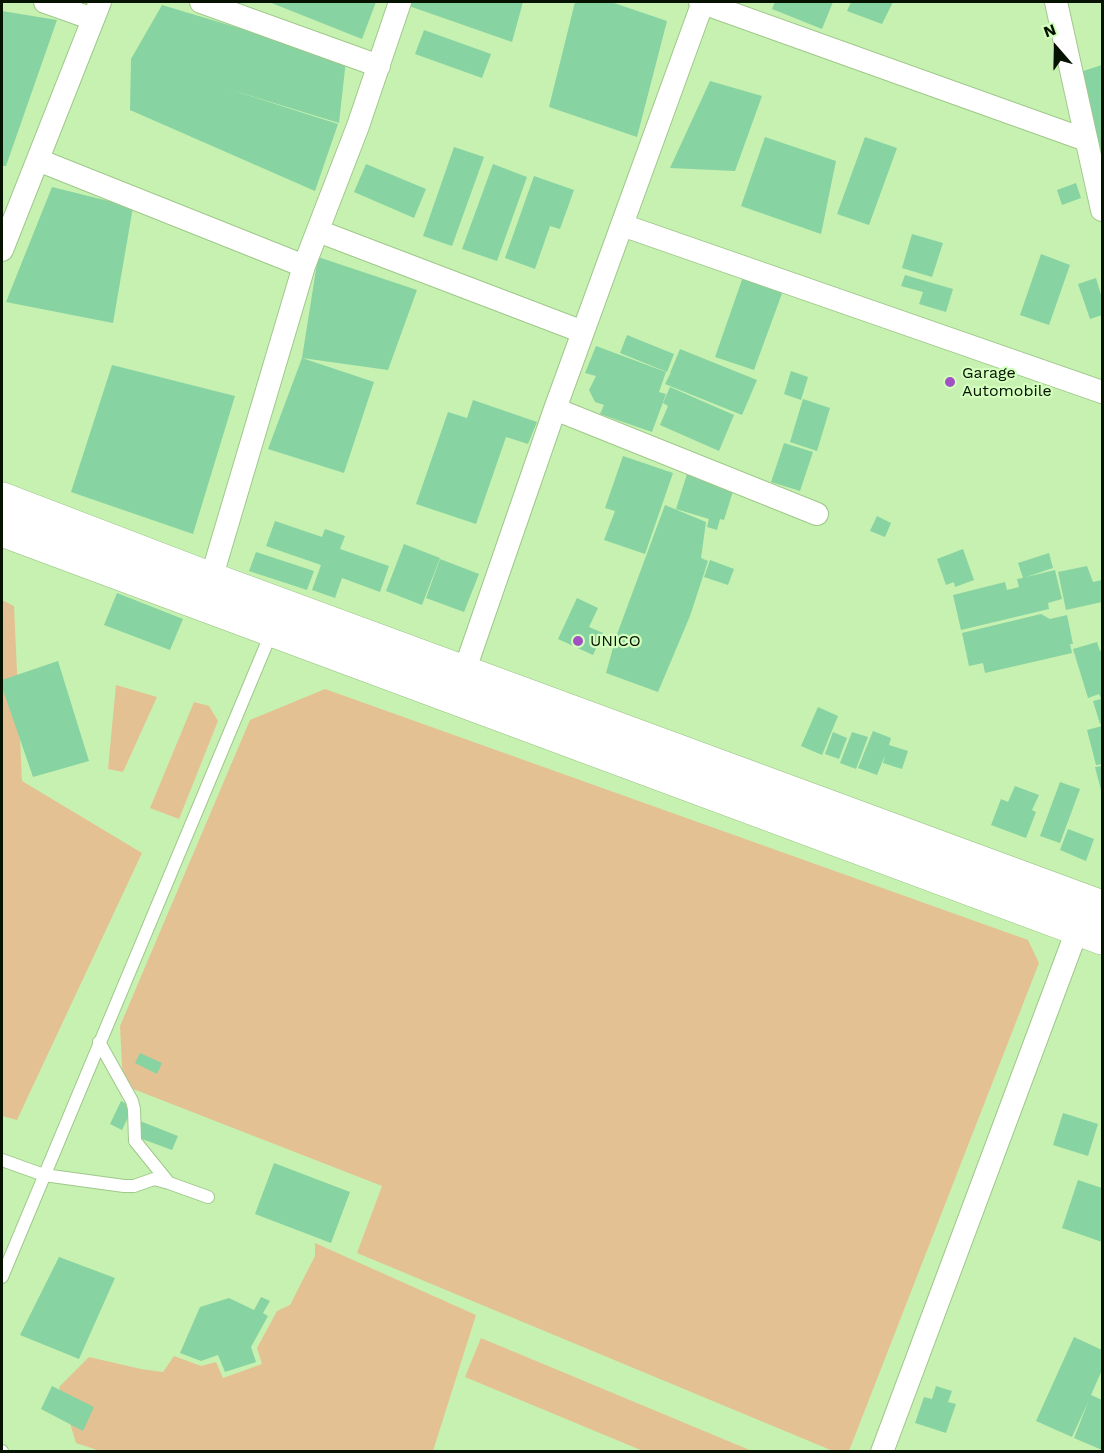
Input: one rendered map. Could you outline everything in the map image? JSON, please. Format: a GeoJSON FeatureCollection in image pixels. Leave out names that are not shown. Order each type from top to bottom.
{"type":"FeatureCollection","features":[{"type":"Feature","properties":{"kind":"main road"},"geometry":{"type":"LineString","coordinates":[[2,498],[211,579],[464,672],[1093,919]]}},
{"type":"Feature","properties":{"kind":"main road"},"geometry":{"type":"LineString","coordinates":[[2,530],[272,630],[1093,919]]}},
{"type":"Feature","properties":{"kind":"street"},"geometry":{"type":"LineString","coordinates":[[2,250],[96,10],[45,2]]}},
{"type":"Feature","properties":{"kind":"street"},"geometry":{"type":"LineString","coordinates":[[201,2],[380,66]]}},
{"type":"Feature","properties":{"kind":"street"},"geometry":{"type":"LineString","coordinates":[[211,579],[304,266],[380,66],[400,2]]}},
{"type":"Feature","properties":{"kind":"street"},"geometry":{"type":"LineString","coordinates":[[464,672],[555,409],[702,2],[1086,140]]}},
{"type":"Feature","properties":{"kind":"street"},"geometry":{"type":"LineString","coordinates":[[1056,2],[1102,210]]}},
{"type":"Feature","properties":{"kind":"street"},"geometry":{"type":"LineString","coordinates":[[38,160],[304,266]]}},
{"type":"Feature","properties":{"kind":"street"},"geometry":{"type":"LineString","coordinates":[[622,225],[1102,392]]}},
{"type":"Feature","properties":{"kind":"street"},"geometry":{"type":"LineString","coordinates":[[318,231],[583,332]]}},
{"type":"Feature","properties":{"kind":"street"},"geometry":{"type":"LineString","coordinates":[[555,409],[816,514]]}},
{"type":"Feature","properties":{"kind":"street"},"geometry":{"type":"LineString","coordinates":[[882,1452],[1093,919]]}},
{"type":"Feature","properties":{"kind":"lane"},"geometry":{"type":"LineString","coordinates":[[2,1277],[272,630]]}},
{"type":"Feature","properties":{"kind":"lane"},"geometry":{"type":"LineString","coordinates":[[99,1042],[132,1101],[135,1141],[169,1183]]}},
{"type":"Feature","properties":{"kind":"lane"},"geometry":{"type":"LineString","coordinates":[[2,1160],[44,1175],[124,1186],[134,1186],[154,1179],[208,1197]]}},
{"type":"Feature","properties":{"kind":"shaded area"},"geometry":{"type":"Polygon","coordinates":[[[2,600],[14,606],[22,781],[142,853],[17,1120],[2,1116],[2,600]]]}},
{"type":"Feature","properties":{"kind":"shaded area"},"geometry":{"type":"Polygon","coordinates":[[[116,685],[157,697],[123,772],[108,769],[116,685]]]}},
{"type":"Feature","properties":{"kind":"shaded area"},"geometry":{"type":"Polygon","coordinates":[[[325,689],[1028,940],[1039,963],[849,1451],[833,1451],[357,1253],[382,1186],[123,1085],[120,1026],[250,720],[325,689]]]}},
{"type":"Feature","properties":{"kind":"shaded area"},"geometry":{"type":"Polygon","coordinates":[[[194,702],[209,706],[218,721],[179,819],[150,808],[194,702]]]}},
{"type":"Feature","properties":{"kind":"shaded area"},"geometry":{"type":"Polygon","coordinates":[[[315,1243],[476,1315],[433,1451],[100,1451],[76,1443],[59,1387],[89,1357],[163,1372],[174,1356],[201,1366],[216,1362],[223,1378],[262,1364],[257,1348],[277,1311],[290,1305],[315,1256],[315,1243]]]}},
{"type":"Feature","properties":{"kind":"shaded area"},"geometry":{"type":"Polygon","coordinates":[[[481,1338],[752,1451],[643,1451],[465,1377],[481,1338]]]}},
{"type":"Feature","properties":{"kind":"building"},"geometry":{"type":"Polygon","coordinates":[[[269,2],[376,2],[362,39],[269,2]]]}},
{"type":"Feature","properties":{"kind":"building"},"geometry":{"type":"Polygon","coordinates":[[[411,2],[523,2],[512,42],[409,6],[411,2]]]}},
{"type":"Feature","properties":{"kind":"building"},"geometry":{"type":"Polygon","coordinates":[[[575,2],[611,2],[667,21],[637,137],[549,107],[575,2]]]}},
{"type":"Feature","properties":{"kind":"building"},"geometry":{"type":"Polygon","coordinates":[[[775,2],[833,2],[822,29],[772,9],[775,2]]]}},
{"type":"Feature","properties":{"kind":"building"},"geometry":{"type":"Polygon","coordinates":[[[851,2],[893,2],[882,24],[847,11],[851,2]]]}},
{"type":"Feature","properties":{"kind":"building"},"geometry":{"type":"Polygon","coordinates":[[[162,5],[346,60],[339,123],[225,88],[338,124],[315,191],[130,110],[131,59],[162,5]]]}},
{"type":"Feature","properties":{"kind":"building"},"geometry":{"type":"Polygon","coordinates":[[[2,11],[57,20],[6,166],[2,166],[2,11]]]}},
{"type":"Feature","properties":{"kind":"building"},"geometry":{"type":"Polygon","coordinates":[[[424,30],[491,54],[482,78],[415,54],[424,30]]]}},
{"type":"Feature","properties":{"kind":"building"},"geometry":{"type":"Polygon","coordinates":[[[1102,65],[1102,153],[1080,72],[1102,65]]]}},
{"type":"Feature","properties":{"kind":"building"},"geometry":{"type":"Polygon","coordinates":[[[710,81],[762,96],[735,171],[670,168],[710,81]]]}},
{"type":"Feature","properties":{"kind":"building"},"geometry":{"type":"Polygon","coordinates":[[[765,137],[836,161],[821,234],[741,206],[765,137]]]}},
{"type":"Feature","properties":{"kind":"building"},"geometry":{"type":"Polygon","coordinates":[[[865,137],[897,148],[869,225],[837,214],[865,137]]]}},
{"type":"Feature","properties":{"kind":"building"},"geometry":{"type":"Polygon","coordinates":[[[454,147],[484,157],[452,246],[423,236],[454,147]]]}},
{"type":"Feature","properties":{"kind":"building"},"geometry":{"type":"Polygon","coordinates":[[[366,164],[426,189],[414,218],[354,192],[366,164]]]}},
{"type":"Feature","properties":{"kind":"building"},"geometry":{"type":"Polygon","coordinates":[[[493,164],[527,177],[497,261],[462,249],[493,164]]]}},
{"type":"Feature","properties":{"kind":"building"},"geometry":{"type":"Polygon","coordinates":[[[534,176],[574,190],[560,229],[550,226],[535,269],[505,258],[534,176]]]}},
{"type":"Feature","properties":{"kind":"building"},"geometry":{"type":"Polygon","coordinates":[[[1076,183],[1081,198],[1062,205],[1057,190],[1076,183]]]}},
{"type":"Feature","properties":{"kind":"building"},"geometry":{"type":"Polygon","coordinates":[[[52,187],[133,207],[113,323],[6,302],[52,187]]]}},
{"type":"Feature","properties":{"kind":"building"},"geometry":{"type":"Polygon","coordinates":[[[912,234],[943,243],[932,277],[902,268],[912,234]]]}},
{"type":"Feature","properties":{"kind":"building"},"geometry":{"type":"Polygon","coordinates":[[[1041,254],[1070,265],[1049,325],[1020,315],[1041,254]]]}},
{"type":"Feature","properties":{"kind":"building"},"geometry":{"type":"Polygon","coordinates":[[[318,257],[417,290],[388,370],[302,358],[318,257]]]}},
{"type":"Feature","properties":{"kind":"building"},"geometry":{"type":"Polygon","coordinates":[[[744,274],[784,288],[754,370],[715,357],[744,274]]]}},
{"type":"Feature","properties":{"kind":"building"},"geometry":{"type":"Polygon","coordinates":[[[905,275],[953,289],[946,312],[919,304],[923,292],[901,286],[905,275]]]}},
{"type":"Feature","properties":{"kind":"building"},"geometry":{"type":"Polygon","coordinates":[[[1096,278],[1102,298],[1102,315],[1090,319],[1078,284],[1096,278]]]}},
{"type":"Feature","properties":{"kind":"building"},"geometry":{"type":"Polygon","coordinates":[[[627,335],[674,354],[667,372],[620,353],[627,335]]]}},
{"type":"Feature","properties":{"kind":"building"},"geometry":{"type":"Polygon","coordinates":[[[596,346],[666,372],[659,392],[666,394],[652,432],[600,414],[604,405],[595,402],[589,390],[596,376],[585,373],[596,346]]]}},
{"type":"Feature","properties":{"kind":"building"},"geometry":{"type":"Polygon","coordinates":[[[680,349],[757,380],[742,415],[665,384],[680,349]]]}},
{"type":"Feature","properties":{"kind":"building"},"geometry":{"type":"Polygon","coordinates":[[[302,358],[374,382],[344,473],[268,449],[302,358]]]}},
{"type":"Feature","properties":{"kind":"building"},"geometry":{"type":"Polygon","coordinates":[[[112,365],[235,396],[193,534],[71,492],[112,365]]]}},
{"type":"Feature","properties":{"kind":"building"},"geometry":{"type":"Polygon","coordinates":[[[791,371],[808,377],[801,400],[784,394],[791,371]]]}},
{"type":"Feature","properties":{"kind":"building"},"geometry":{"type":"Polygon","coordinates":[[[670,387],[734,415],[719,451],[660,425],[668,406],[663,403],[670,387]]]}},
{"type":"Feature","properties":{"kind":"building"},"geometry":{"type":"Polygon","coordinates":[[[803,399],[830,408],[817,451],[790,442],[803,399]]]}},
{"type":"Feature","properties":{"kind":"building"},"geometry":{"type":"Polygon","coordinates":[[[473,400],[537,422],[528,444],[506,437],[476,524],[416,504],[448,412],[467,418],[473,400]]]}},
{"type":"Feature","properties":{"kind":"building"},"geometry":{"type":"Polygon","coordinates":[[[784,443],[813,452],[800,491],[771,482],[784,443]]]}},
{"type":"Feature","properties":{"kind":"building"},"geometry":{"type":"Polygon","coordinates":[[[623,456],[673,473],[645,554],[604,540],[615,511],[605,508],[623,456]]]}},
{"type":"Feature","properties":{"kind":"building"},"geometry":{"type":"Polygon","coordinates":[[[687,474],[734,488],[724,520],[720,519],[717,530],[707,527],[709,519],[676,509],[687,474]]]}},
{"type":"Feature","properties":{"kind":"building"},"geometry":{"type":"Polygon","coordinates":[[[665,505],[706,522],[701,558],[708,561],[690,616],[658,692],[606,673],[616,637],[665,505]]]}},
{"type":"Feature","properties":{"kind":"building"},"geometry":{"type":"Polygon","coordinates":[[[877,516],[891,523],[885,537],[870,531],[877,516]]]}},
{"type":"Feature","properties":{"kind":"building"},"geometry":{"type":"Polygon","coordinates":[[[275,521],[322,537],[325,529],[345,536],[340,549],[389,566],[380,592],[342,578],[335,598],[312,590],[321,565],[266,546],[275,521]]]}},
{"type":"Feature","properties":{"kind":"building"},"geometry":{"type":"Polygon","coordinates":[[[404,544],[440,558],[422,605],[386,591],[404,544]]]}},
{"type":"Feature","properties":{"kind":"building"},"geometry":{"type":"Polygon","coordinates":[[[963,549],[974,580],[955,587],[954,582],[946,585],[937,559],[963,549]]]}},
{"type":"Feature","properties":{"kind":"building"},"geometry":{"type":"Polygon","coordinates":[[[256,552],[314,571],[307,590],[249,571],[256,552]]]}},
{"type":"Feature","properties":{"kind":"building"},"geometry":{"type":"Polygon","coordinates":[[[1049,553],[1053,568],[1026,577],[1055,570],[1062,599],[1048,603],[1049,609],[961,630],[953,595],[1005,582],[1007,590],[1019,587],[1017,579],[1023,578],[1018,563],[1049,553]]]}},
{"type":"Feature","properties":{"kind":"building"},"geometry":{"type":"Polygon","coordinates":[[[440,559],[479,574],[464,612],[426,598],[440,559]]]}},
{"type":"Feature","properties":{"kind":"building"},"geometry":{"type":"Polygon","coordinates":[[[710,560],[734,569],[728,585],[704,577],[710,560]]]}},
{"type":"Feature","properties":{"kind":"building"},"geometry":{"type":"Polygon","coordinates":[[[1087,566],[1093,582],[1102,580],[1102,602],[1066,610],[1058,572],[1087,566]]]}},
{"type":"Feature","properties":{"kind":"building"},"geometry":{"type":"Polygon","coordinates":[[[117,593],[183,619],[170,650],[104,625],[117,593]]]}},
{"type":"Feature","properties":{"kind":"building"},"geometry":{"type":"Polygon","coordinates":[[[577,598],[598,608],[589,627],[603,633],[593,655],[558,639],[577,598]]]}},
{"type":"Feature","properties":{"kind":"building"},"geometry":{"type":"Polygon","coordinates":[[[1041,614],[1050,619],[1067,615],[1073,644],[1070,644],[1072,653],[985,673],[983,663],[969,666],[962,633],[1041,614]]]}},
{"type":"Feature","properties":{"kind":"building"},"geometry":{"type":"Polygon","coordinates":[[[1097,642],[1100,651],[1102,650],[1102,723],[1100,724],[1093,701],[1101,699],[1099,694],[1088,698],[1073,649],[1097,642]]]}},
{"type":"Feature","properties":{"kind":"building"},"geometry":{"type":"Polygon","coordinates":[[[58,661],[89,761],[33,777],[2,687],[2,680],[58,661]]]}},
{"type":"Feature","properties":{"kind":"building"},"geometry":{"type":"Polygon","coordinates":[[[818,707],[838,716],[822,755],[801,746],[818,707]]]}},
{"type":"Feature","properties":{"kind":"building"},"geometry":{"type":"Polygon","coordinates":[[[1102,726],[1102,764],[1096,765],[1087,730],[1102,726]]]}},
{"type":"Feature","properties":{"kind":"building"},"geometry":{"type":"Polygon","coordinates":[[[873,731],[891,738],[889,745],[908,751],[902,769],[883,763],[885,755],[877,775],[858,768],[873,731]]]}},
{"type":"Feature","properties":{"kind":"building"},"geometry":{"type":"Polygon","coordinates":[[[833,732],[847,738],[839,759],[825,754],[833,732]]]}},
{"type":"Feature","properties":{"kind":"building"},"geometry":{"type":"Polygon","coordinates":[[[852,732],[868,737],[856,769],[840,763],[852,732]]]}},
{"type":"Feature","properties":{"kind":"building"},"geometry":{"type":"Polygon","coordinates":[[[1102,766],[1102,794],[1095,767],[1102,766]]]}},
{"type":"Feature","properties":{"kind":"building"},"geometry":{"type":"Polygon","coordinates":[[[1060,782],[1080,789],[1060,843],[1040,836],[1060,782]]]}},
{"type":"Feature","properties":{"kind":"building"},"geometry":{"type":"Polygon","coordinates":[[[1015,786],[1039,795],[1032,810],[1036,812],[1026,838],[991,825],[1001,799],[1008,802],[1015,786]]]}},
{"type":"Feature","properties":{"kind":"building"},"geometry":{"type":"Polygon","coordinates":[[[1068,829],[1094,839],[1086,861],[1060,850],[1068,829]]]}},
{"type":"Feature","properties":{"kind":"building"},"geometry":{"type":"Polygon","coordinates":[[[140,1053],[162,1063],[157,1074],[135,1063],[140,1053]]]}},
{"type":"Feature","properties":{"kind":"building"},"geometry":{"type":"Polygon","coordinates":[[[121,1101],[133,1107],[122,1130],[110,1124],[121,1101]]]}},
{"type":"Feature","properties":{"kind":"building"},"geometry":{"type":"Polygon","coordinates":[[[1063,1113],[1098,1124],[1088,1156],[1053,1145],[1063,1113]]]}},
{"type":"Feature","properties":{"kind":"building"},"geometry":{"type":"Polygon","coordinates":[[[140,1121],[178,1136],[172,1150],[134,1136],[140,1121]]]}},
{"type":"Feature","properties":{"kind":"building"},"geometry":{"type":"Polygon","coordinates":[[[274,1163],[350,1192],[331,1243],[255,1214],[274,1163]]]}},
{"type":"Feature","properties":{"kind":"building"},"geometry":{"type":"Polygon","coordinates":[[[1078,1180],[1102,1188],[1102,1242],[1062,1228],[1078,1180]]]}},
{"type":"Feature","properties":{"kind":"building"},"geometry":{"type":"Polygon","coordinates":[[[59,1257],[115,1278],[79,1359],[20,1335],[59,1257]]]}},
{"type":"Feature","properties":{"kind":"building"},"geometry":{"type":"Polygon","coordinates":[[[261,1297],[270,1301],[263,1313],[268,1316],[251,1347],[256,1362],[225,1372],[218,1355],[201,1361],[180,1353],[200,1307],[229,1298],[254,1310],[261,1297]]]}},
{"type":"Feature","properties":{"kind":"building"},"geometry":{"type":"Polygon","coordinates":[[[1074,1337],[1102,1350],[1102,1370],[1091,1395],[1102,1400],[1102,1450],[1074,1438],[1089,1400],[1072,1437],[1036,1421],[1074,1337]]]}},
{"type":"Feature","properties":{"kind":"building"},"geometry":{"type":"Polygon","coordinates":[[[52,1386],[94,1407],[83,1431],[41,1409],[52,1386]]]}},
{"type":"Feature","properties":{"kind":"building"},"geometry":{"type":"Polygon","coordinates":[[[936,1386],[952,1391],[948,1402],[956,1404],[946,1433],[915,1423],[924,1397],[932,1399],[936,1386]]]}},
{"type":"Feature","properties":{"kind":"place","name":"Garage Automobile"},"geometry":{"type":"Point","coordinates":[950,382]}},
{"type":"Feature","properties":{"kind":"place","name":"UNICO"},"geometry":{"type":"Point","coordinates":[578,641]}}]}
